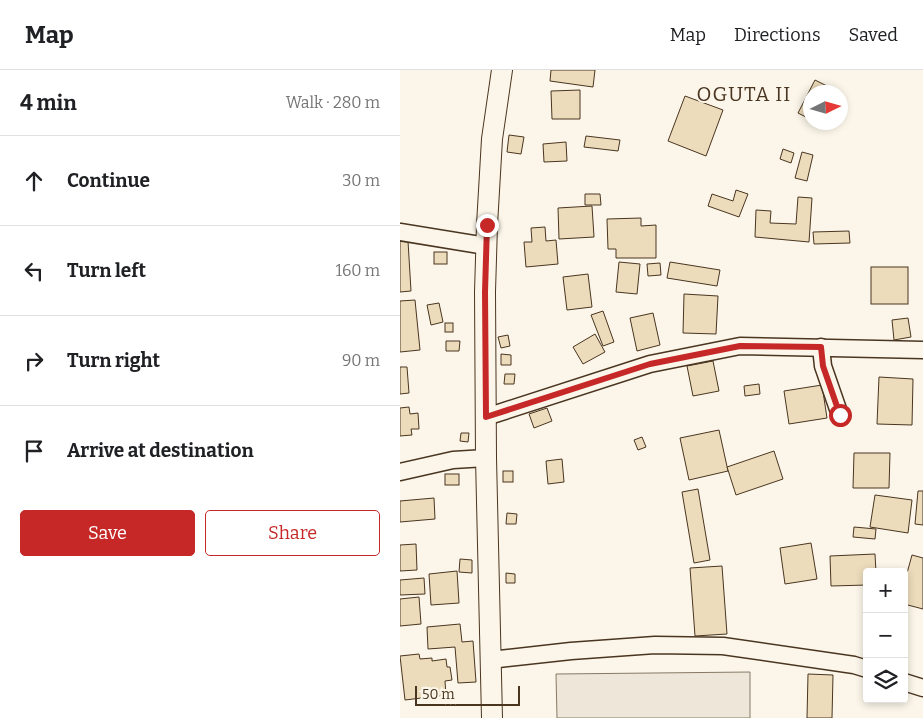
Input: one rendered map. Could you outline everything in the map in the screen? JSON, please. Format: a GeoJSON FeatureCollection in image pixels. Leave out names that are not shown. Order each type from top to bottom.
{"type":"FeatureCollection","features":[{"type":"Feature","properties":{"kind":"main road"},"geometry":{"type":"LineString","coordinates":[[492,718],[486,458],[485,292],[492,139],[502,70]]}},
{"type":"Feature","properties":{"kind":"street"},"geometry":{"type":"LineString","coordinates":[[400,232],[486,246]]}},
{"type":"Feature","properties":{"kind":"street"},"geometry":{"type":"LineString","coordinates":[[486,417],[650,364],[740,346],[923,350]]}},
{"type":"Feature","properties":{"kind":"street"},"geometry":{"type":"LineString","coordinates":[[821,347],[823,366],[840,415]]}},
{"type":"Feature","properties":{"kind":"street"},"geometry":{"type":"LineString","coordinates":[[400,472],[453,460],[486,458]]}},
{"type":"Feature","properties":{"kind":"street"},"geometry":{"type":"LineString","coordinates":[[490,660],[655,644],[723,646],[863,668]]}},
{"type":"Feature","properties":{"kind":"street"},"geometry":{"type":"LineString","coordinates":[[908,683],[923,688]]}},
{"type":"Feature","properties":{"kind":"shaded area"},"geometry":{"type":"Polygon","coordinates":[[[750,672],[750,718],[557,718],[556,674],[750,672]]]}},
{"type":"Feature","properties":{"kind":"building"},"geometry":{"type":"Polygon","coordinates":[[[551,70],[595,70],[593,87],[550,81],[551,70]]]}},
{"type":"Feature","properties":{"kind":"building"},"geometry":{"type":"Polygon","coordinates":[[[815,80],[825,85],[812,85],[815,80]]]}},
{"type":"Feature","properties":{"kind":"building"},"geometry":{"type":"Polygon","coordinates":[[[580,90],[580,119],[552,119],[551,91],[580,90]]]}},
{"type":"Feature","properties":{"kind":"building"},"geometry":{"type":"Polygon","coordinates":[[[685,96],[723,110],[706,156],[668,141],[685,96]]]}},
{"type":"Feature","properties":{"kind":"building"},"geometry":{"type":"Polygon","coordinates":[[[803,103],[803,116],[798,113],[803,103]]]}},
{"type":"Feature","properties":{"kind":"building"},"geometry":{"type":"Polygon","coordinates":[[[509,135],[524,137],[521,154],[507,152],[509,135]]]}},
{"type":"Feature","properties":{"kind":"building"},"geometry":{"type":"Polygon","coordinates":[[[586,136],[620,140],[618,151],[584,147],[586,136]]]}},
{"type":"Feature","properties":{"kind":"building"},"geometry":{"type":"Polygon","coordinates":[[[566,142],[567,161],[544,162],[543,144],[566,142]]]}},
{"type":"Feature","properties":{"kind":"building"},"geometry":{"type":"Polygon","coordinates":[[[783,149],[794,153],[791,163],[780,159],[783,149]]]}},
{"type":"Feature","properties":{"kind":"building"},"geometry":{"type":"Polygon","coordinates":[[[802,152],[813,155],[807,181],[795,178],[802,152]]]}},
{"type":"Feature","properties":{"kind":"building"},"geometry":{"type":"Polygon","coordinates":[[[736,190],[748,194],[739,217],[708,206],[712,194],[733,201],[736,190]]]}},
{"type":"Feature","properties":{"kind":"building"},"geometry":{"type":"Polygon","coordinates":[[[585,194],[600,194],[601,205],[585,205],[585,194]]]}},
{"type":"Feature","properties":{"kind":"building"},"geometry":{"type":"Polygon","coordinates":[[[798,197],[812,198],[809,242],[755,237],[756,210],[771,211],[770,223],[796,224],[798,197]]]}},
{"type":"Feature","properties":{"kind":"building"},"geometry":{"type":"Polygon","coordinates":[[[592,206],[594,237],[559,239],[558,208],[592,206]]]}},
{"type":"Feature","properties":{"kind":"building"},"geometry":{"type":"Polygon","coordinates":[[[641,218],[641,226],[656,225],[656,258],[616,258],[616,249],[608,249],[607,219],[641,218]]]}},
{"type":"Feature","properties":{"kind":"building"},"geometry":{"type":"Polygon","coordinates":[[[545,227],[546,241],[556,240],[558,264],[526,267],[524,242],[532,242],[531,228],[545,227]]]}},
{"type":"Feature","properties":{"kind":"building"},"geometry":{"type":"Polygon","coordinates":[[[849,231],[850,243],[814,244],[813,232],[849,231]]]}},
{"type":"Feature","properties":{"kind":"building"},"geometry":{"type":"Polygon","coordinates":[[[400,241],[408,241],[411,291],[400,292],[400,241]]]}},
{"type":"Feature","properties":{"kind":"building"},"geometry":{"type":"Polygon","coordinates":[[[434,252],[447,252],[447,264],[434,264],[434,252]]]}},
{"type":"Feature","properties":{"kind":"building"},"geometry":{"type":"Polygon","coordinates":[[[619,262],[640,264],[637,294],[616,292],[619,262]]]}},
{"type":"Feature","properties":{"kind":"building"},"geometry":{"type":"Polygon","coordinates":[[[670,262],[720,270],[717,286],[667,278],[670,262]]]}},
{"type":"Feature","properties":{"kind":"building"},"geometry":{"type":"Polygon","coordinates":[[[660,263],[661,275],[648,276],[647,264],[660,263]]]}},
{"type":"Feature","properties":{"kind":"building"},"geometry":{"type":"Polygon","coordinates":[[[871,267],[908,267],[908,304],[871,304],[871,267]]]}},
{"type":"Feature","properties":{"kind":"building"},"geometry":{"type":"Polygon","coordinates":[[[588,274],[592,307],[567,310],[563,277],[588,274]]]}},
{"type":"Feature","properties":{"kind":"building"},"geometry":{"type":"Polygon","coordinates":[[[684,294],[718,296],[716,334],[683,333],[684,294]]]}},
{"type":"Feature","properties":{"kind":"building"},"geometry":{"type":"Polygon","coordinates":[[[415,300],[420,350],[400,352],[400,301],[415,300]]]}},
{"type":"Feature","properties":{"kind":"building"},"geometry":{"type":"Polygon","coordinates":[[[439,303],[443,322],[431,325],[427,305],[439,303]]]}},
{"type":"Feature","properties":{"kind":"building"},"geometry":{"type":"Polygon","coordinates":[[[603,311],[614,342],[603,346],[591,315],[603,311]]]}},
{"type":"Feature","properties":{"kind":"building"},"geometry":{"type":"Polygon","coordinates":[[[653,313],[660,345],[637,351],[630,318],[653,313]]]}},
{"type":"Feature","properties":{"kind":"building"},"geometry":{"type":"Polygon","coordinates":[[[908,318],[911,337],[894,340],[892,320],[908,318]]]}},
{"type":"Feature","properties":{"kind":"building"},"geometry":{"type":"Polygon","coordinates":[[[445,323],[453,323],[453,332],[445,332],[445,323]]]}},
{"type":"Feature","properties":{"kind":"building"},"geometry":{"type":"Polygon","coordinates":[[[595,334],[605,352],[583,364],[573,347],[595,334]]]}},
{"type":"Feature","properties":{"kind":"building"},"geometry":{"type":"Polygon","coordinates":[[[508,335],[510,346],[501,348],[498,337],[508,335]]]}},
{"type":"Feature","properties":{"kind":"building"},"geometry":{"type":"Polygon","coordinates":[[[446,341],[460,341],[459,351],[446,351],[446,341]]]}},
{"type":"Feature","properties":{"kind":"building"},"geometry":{"type":"Polygon","coordinates":[[[501,354],[511,355],[511,365],[501,365],[501,354]]]}},
{"type":"Feature","properties":{"kind":"building"},"geometry":{"type":"Polygon","coordinates":[[[713,361],[719,391],[693,396],[687,366],[713,361]]]}},
{"type":"Feature","properties":{"kind":"building"},"geometry":{"type":"Polygon","coordinates":[[[400,367],[407,367],[409,393],[400,394],[400,367]]]}},
{"type":"Feature","properties":{"kind":"building"},"geometry":{"type":"Polygon","coordinates":[[[505,374],[515,374],[514,384],[504,384],[505,374]]]}},
{"type":"Feature","properties":{"kind":"building"},"geometry":{"type":"Polygon","coordinates":[[[879,377],[913,379],[912,425],[877,424],[879,377]]]}},
{"type":"Feature","properties":{"kind":"building"},"geometry":{"type":"Polygon","coordinates":[[[759,384],[760,394],[745,396],[744,386],[759,384]]]}},
{"type":"Feature","properties":{"kind":"building"},"geometry":{"type":"Polygon","coordinates":[[[822,385],[827,418],[789,424],[784,391],[822,385]]]}},
{"type":"Feature","properties":{"kind":"building"},"geometry":{"type":"Polygon","coordinates":[[[409,407],[410,414],[418,413],[419,429],[411,429],[412,435],[400,436],[400,408],[409,407]]]}},
{"type":"Feature","properties":{"kind":"building"},"geometry":{"type":"Polygon","coordinates":[[[547,408],[552,421],[534,428],[529,414],[547,408]]]}},
{"type":"Feature","properties":{"kind":"building"},"geometry":{"type":"Polygon","coordinates":[[[719,430],[728,471],[689,480],[680,438],[719,430]]]}},
{"type":"Feature","properties":{"kind":"building"},"geometry":{"type":"Polygon","coordinates":[[[461,433],[469,433],[468,442],[460,441],[461,433]]]}},
{"type":"Feature","properties":{"kind":"building"},"geometry":{"type":"Polygon","coordinates":[[[642,437],[646,447],[638,450],[634,440],[642,437]]]}},
{"type":"Feature","properties":{"kind":"building"},"geometry":{"type":"Polygon","coordinates":[[[774,451],[783,479],[736,495],[727,467],[774,451]]]}},
{"type":"Feature","properties":{"kind":"building"},"geometry":{"type":"Polygon","coordinates":[[[854,453],[890,453],[889,488],[853,488],[854,453]]]}},
{"type":"Feature","properties":{"kind":"building"},"geometry":{"type":"Polygon","coordinates":[[[562,459],[564,482],[548,484],[546,461],[562,459]]]}},
{"type":"Feature","properties":{"kind":"building"},"geometry":{"type":"Polygon","coordinates":[[[503,471],[513,471],[513,482],[503,482],[503,471]]]}},
{"type":"Feature","properties":{"kind":"building"},"geometry":{"type":"Polygon","coordinates":[[[445,474],[459,474],[459,485],[445,485],[445,474]]]}},
{"type":"Feature","properties":{"kind":"building"},"geometry":{"type":"Polygon","coordinates":[[[698,489],[710,560],[694,563],[682,492],[698,489]]]}},
{"type":"Feature","properties":{"kind":"building"},"geometry":{"type":"Polygon","coordinates":[[[918,491],[923,491],[923,525],[915,524],[918,491]]]}},
{"type":"Feature","properties":{"kind":"building"},"geometry":{"type":"Polygon","coordinates":[[[875,495],[912,500],[908,533],[870,527],[875,495]]]}},
{"type":"Feature","properties":{"kind":"building"},"geometry":{"type":"Polygon","coordinates":[[[434,498],[435,519],[400,522],[400,501],[434,498]]]}},
{"type":"Feature","properties":{"kind":"building"},"geometry":{"type":"Polygon","coordinates":[[[507,513],[517,514],[516,524],[506,524],[507,513]]]}},
{"type":"Feature","properties":{"kind":"building"},"geometry":{"type":"Polygon","coordinates":[[[854,527],[876,529],[875,539],[853,537],[854,527]]]}},
{"type":"Feature","properties":{"kind":"building"},"geometry":{"type":"Polygon","coordinates":[[[811,543],[817,579],[785,584],[780,548],[811,543]]]}},
{"type":"Feature","properties":{"kind":"building"},"geometry":{"type":"Polygon","coordinates":[[[416,544],[417,570],[400,571],[400,545],[416,544]]]}},
{"type":"Feature","properties":{"kind":"building"},"geometry":{"type":"Polygon","coordinates":[[[875,554],[876,568],[863,568],[863,585],[831,586],[830,556],[875,554]]]}},
{"type":"Feature","properties":{"kind":"building"},"geometry":{"type":"Polygon","coordinates":[[[912,555],[923,558],[923,609],[908,605],[908,570],[912,555]]]}},
{"type":"Feature","properties":{"kind":"building"},"geometry":{"type":"Polygon","coordinates":[[[460,559],[472,560],[472,573],[459,572],[460,559]]]}},
{"type":"Feature","properties":{"kind":"building"},"geometry":{"type":"Polygon","coordinates":[[[722,566],[727,634],[695,636],[690,568],[722,566]]]}},
{"type":"Feature","properties":{"kind":"building"},"geometry":{"type":"Polygon","coordinates":[[[457,571],[459,603],[431,605],[429,574],[457,571]]]}},
{"type":"Feature","properties":{"kind":"building"},"geometry":{"type":"Polygon","coordinates":[[[506,573],[515,574],[515,583],[506,583],[506,573]]]}},
{"type":"Feature","properties":{"kind":"building"},"geometry":{"type":"Polygon","coordinates":[[[424,578],[425,594],[400,595],[400,580],[424,578]]]}},
{"type":"Feature","properties":{"kind":"building"},"geometry":{"type":"Polygon","coordinates":[[[419,597],[421,624],[400,626],[400,599],[419,597]]]}},
{"type":"Feature","properties":{"kind":"building"},"geometry":{"type":"Polygon","coordinates":[[[460,624],[462,642],[473,641],[476,682],[458,683],[455,647],[428,649],[427,627],[460,624]]]}},
{"type":"Feature","properties":{"kind":"building"},"geometry":{"type":"Polygon","coordinates":[[[419,654],[420,659],[432,658],[432,661],[446,659],[447,667],[450,667],[452,680],[445,681],[446,695],[405,700],[400,656],[419,654]]]}},
{"type":"Feature","properties":{"kind":"building"},"geometry":{"type":"Polygon","coordinates":[[[808,674],[833,675],[832,718],[807,718],[808,674]]]}},
{"type":"Feature","properties":{"kind":"district","name":"OGUTA II"},"geometry":{"type":"Point","coordinates":[744,94]}},
{"type":"Feature","properties":{"kind":"route"},"geometry":{"type":"LineString","coordinates":[[487,225],[485,292],[486,417],[650,364],[740,346],[821,347],[823,366],[840,415]]}}]}
